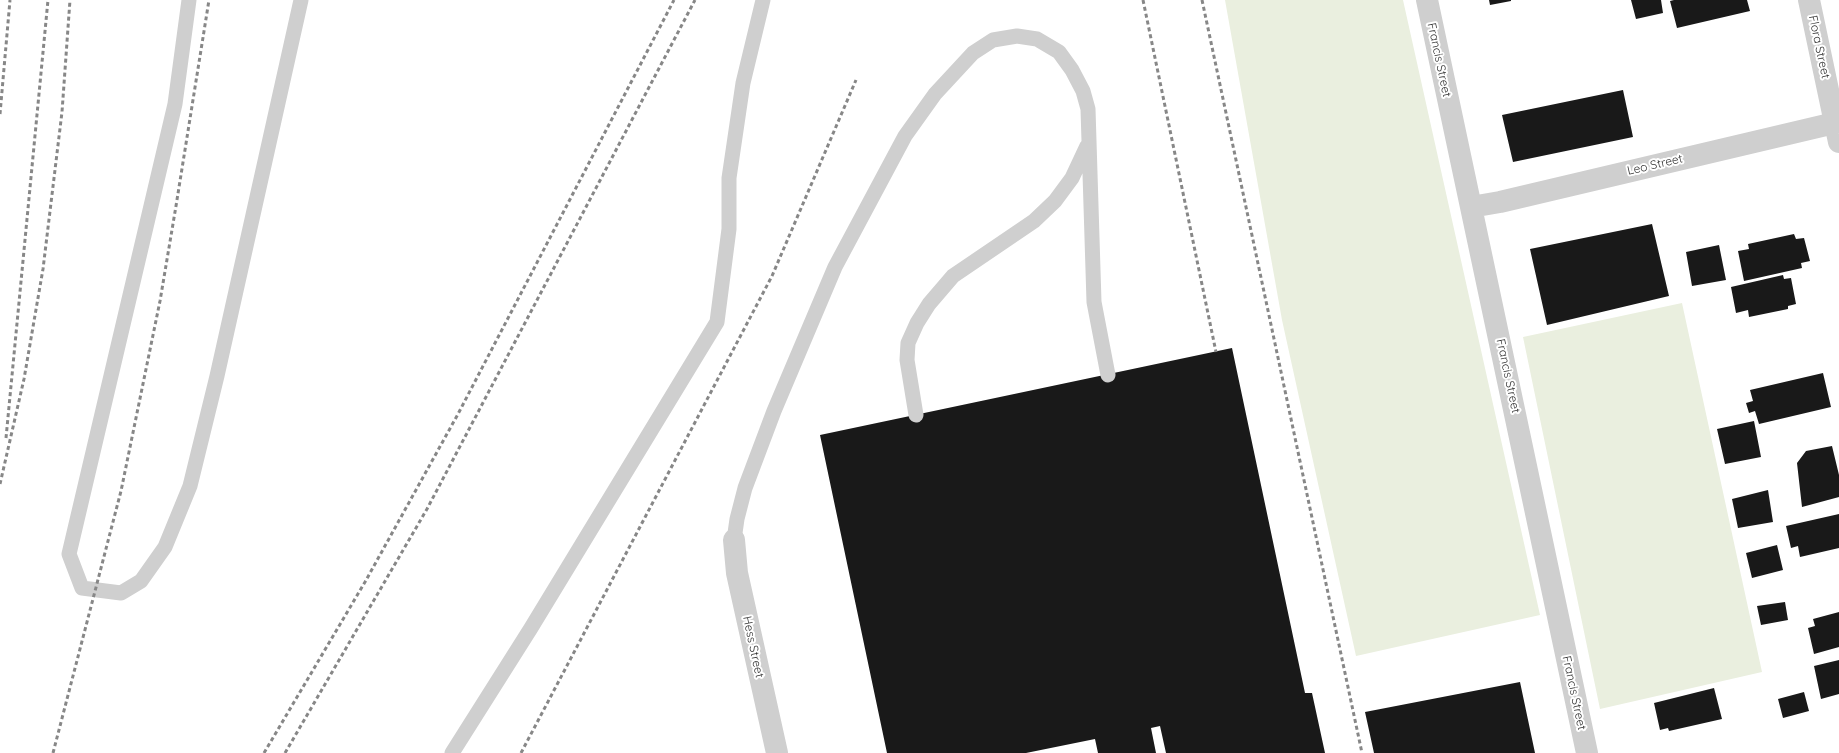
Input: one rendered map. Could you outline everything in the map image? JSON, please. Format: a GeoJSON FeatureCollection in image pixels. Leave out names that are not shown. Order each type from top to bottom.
{"type":"FeatureCollection","features":[{"type":"Feature","properties":{"kind":"street","name":"Francis Street"},"geometry":{"type":"LineString","coordinates":[[1427,0],[1587,753]]}},
{"type":"Feature","properties":{"kind":"street","name":"Flora Street"},"geometry":{"type":"LineString","coordinates":[[1809,0],[1838,129]]}},
{"type":"Feature","properties":{"kind":"street","name":"Leo Street"},"geometry":{"type":"LineString","coordinates":[[1471,207],[1838,129]]}},
{"type":"Feature","properties":{"kind":"street","name":"Hess Street"},"geometry":{"type":"LineString","coordinates":[[734,540],[737,572],[777,753]]}},
{"type":"Feature","properties":{"kind":"lane"},"geometry":{"type":"LineString","coordinates":[[189,0],[175,104],[68,554],[82,588],[121,593],[141,581],[165,547],[190,486],[219,368],[301,0]]}},
{"type":"Feature","properties":{"kind":"lane"},"geometry":{"type":"LineString","coordinates":[[452,753],[531,628],[717,322],[729,229],[729,178],[743,83],[763,0]]}},
{"type":"Feature","properties":{"kind":"lane"},"geometry":{"type":"LineString","coordinates":[[734,540],[737,520],[745,488],[774,411],[835,267],[905,136],[935,94],[973,53],[993,40],[1017,36],[1037,39],[1058,52],[1072,70],[1083,91],[1088,109],[1094,302],[1108,375]]}},
{"type":"Feature","properties":{"kind":"lane"},"geometry":{"type":"LineString","coordinates":[[916,414],[906,360],[908,343],[916,322],[953,276],[1034,221],[1055,201],[1072,178],[1088,143]]}},
{"type":"Feature","properties":{"kind":"green space"},"geometry":{"type":"Polygon","coordinates":[[[1225,0],[1403,0],[1540,615],[1356,656],[1282,320],[1225,0]]]}},
{"type":"Feature","properties":{"kind":"green space"},"geometry":{"type":"Polygon","coordinates":[[[1682,303],[1762,672],[1600,709],[1523,337],[1682,303]]]}},
{"type":"Feature","properties":{"kind":"building"},"geometry":{"type":"Polygon","coordinates":[[[1489,0],[1511,0],[1511,1],[1490,5],[1489,0]]]}},
{"type":"Feature","properties":{"kind":"building"},"geometry":{"type":"Polygon","coordinates":[[[1631,0],[1661,0],[1663,13],[1636,19],[1631,0]]]}},
{"type":"Feature","properties":{"kind":"building"},"geometry":{"type":"Polygon","coordinates":[[[1747,0],[1750,11],[1677,28],[1670,1],[1747,0]]]}},
{"type":"Feature","properties":{"kind":"building"},"geometry":{"type":"Polygon","coordinates":[[[1623,90],[1633,137],[1513,162],[1502,115],[1623,90]]]}},
{"type":"Feature","properties":{"kind":"building"},"geometry":{"type":"Polygon","coordinates":[[[1652,224],[1669,296],[1547,325],[1530,249],[1652,224]]]}},
{"type":"Feature","properties":{"kind":"building"},"geometry":{"type":"Polygon","coordinates":[[[1794,234],[1796,239],[1804,238],[1810,261],[1801,263],[1802,268],[1744,281],[1738,251],[1749,249],[1748,244],[1794,234]]]}},
{"type":"Feature","properties":{"kind":"building"},"geometry":{"type":"Polygon","coordinates":[[[1719,245],[1726,280],[1692,286],[1686,252],[1719,245]]]}},
{"type":"Feature","properties":{"kind":"building"},"geometry":{"type":"Polygon","coordinates":[[[1783,275],[1784,279],[1791,278],[1796,304],[1788,306],[1788,309],[1749,317],[1748,310],[1736,313],[1731,287],[1783,275]]]}},
{"type":"Feature","properties":{"kind":"building"},"geometry":{"type":"Polygon","coordinates":[[[1232,348],[1305,693],[1312,693],[1325,753],[1166,753],[1160,726],[1151,728],[1156,753],[1098,753],[1095,739],[1026,753],[887,753],[820,435],[1232,348]]]}},
{"type":"Feature","properties":{"kind":"building"},"geometry":{"type":"Polygon","coordinates":[[[1823,373],[1831,407],[1759,424],[1755,411],[1749,413],[1746,403],[1753,401],[1750,390],[1823,373]]]}},
{"type":"Feature","properties":{"kind":"building"},"geometry":{"type":"Polygon","coordinates":[[[1754,421],[1761,457],[1725,464],[1717,429],[1754,421]]]}},
{"type":"Feature","properties":{"kind":"building"},"geometry":{"type":"Polygon","coordinates":[[[1832,446],[1839,475],[1839,497],[1802,507],[1797,463],[1806,451],[1832,446]]]}},
{"type":"Feature","properties":{"kind":"building"},"geometry":{"type":"Polygon","coordinates":[[[1768,490],[1773,522],[1738,528],[1732,499],[1768,490]]]}},
{"type":"Feature","properties":{"kind":"building"},"geometry":{"type":"Polygon","coordinates":[[[1839,514],[1839,548],[1800,557],[1798,546],[1791,548],[1786,526],[1839,514]]]}},
{"type":"Feature","properties":{"kind":"building"},"geometry":{"type":"Polygon","coordinates":[[[1777,545],[1783,570],[1752,578],[1746,553],[1777,545]]]}},
{"type":"Feature","properties":{"kind":"building"},"geometry":{"type":"Polygon","coordinates":[[[1785,602],[1788,620],[1761,625],[1757,606],[1785,602]]]}},
{"type":"Feature","properties":{"kind":"building"},"geometry":{"type":"Polygon","coordinates":[[[1839,612],[1839,647],[1814,654],[1808,628],[1815,626],[1813,619],[1839,612]]]}},
{"type":"Feature","properties":{"kind":"building"},"geometry":{"type":"Polygon","coordinates":[[[1839,660],[1839,694],[1821,699],[1814,666],[1839,660]]]}},
{"type":"Feature","properties":{"kind":"building"},"geometry":{"type":"Polygon","coordinates":[[[1520,682],[1535,753],[1374,753],[1365,712],[1520,682]]]}},
{"type":"Feature","properties":{"kind":"building"},"geometry":{"type":"Polygon","coordinates":[[[1714,688],[1722,719],[1669,731],[1668,728],[1660,730],[1654,703],[1714,688]]]}},
{"type":"Feature","properties":{"kind":"building"},"geometry":{"type":"Polygon","coordinates":[[[1804,692],[1809,711],[1783,718],[1778,699],[1804,692]]]}},
{"type":"Feature","properties":{"kind":"railway"},"geometry":{"type":"LineString","coordinates":[[0,114],[10,0]]}},
{"type":"Feature","properties":{"kind":"railway"},"geometry":{"type":"LineString","coordinates":[[6,438],[48,0]]}},
{"type":"Feature","properties":{"kind":"railway"},"geometry":{"type":"LineString","coordinates":[[0,484],[24,379],[43,269],[62,112],[70,0]]}},
{"type":"Feature","properties":{"kind":"railway"},"geometry":{"type":"LineString","coordinates":[[53,753],[121,491],[160,301],[209,0]]}},
{"type":"Feature","properties":{"kind":"railway"},"geometry":{"type":"LineString","coordinates":[[264,753],[365,582],[458,414],[674,0]]}},
{"type":"Feature","properties":{"kind":"railway"},"geometry":{"type":"LineString","coordinates":[[285,753],[427,509],[695,0]]}},
{"type":"Feature","properties":{"kind":"railway"},"geometry":{"type":"LineString","coordinates":[[1143,0],[1216,352]]}},
{"type":"Feature","properties":{"kind":"railway"},"geometry":{"type":"LineString","coordinates":[[1202,0],[1362,753]]}},
{"type":"Feature","properties":{"kind":"railway"},"geometry":{"type":"LineString","coordinates":[[521,753],[772,276],[856,80]]}}]}
